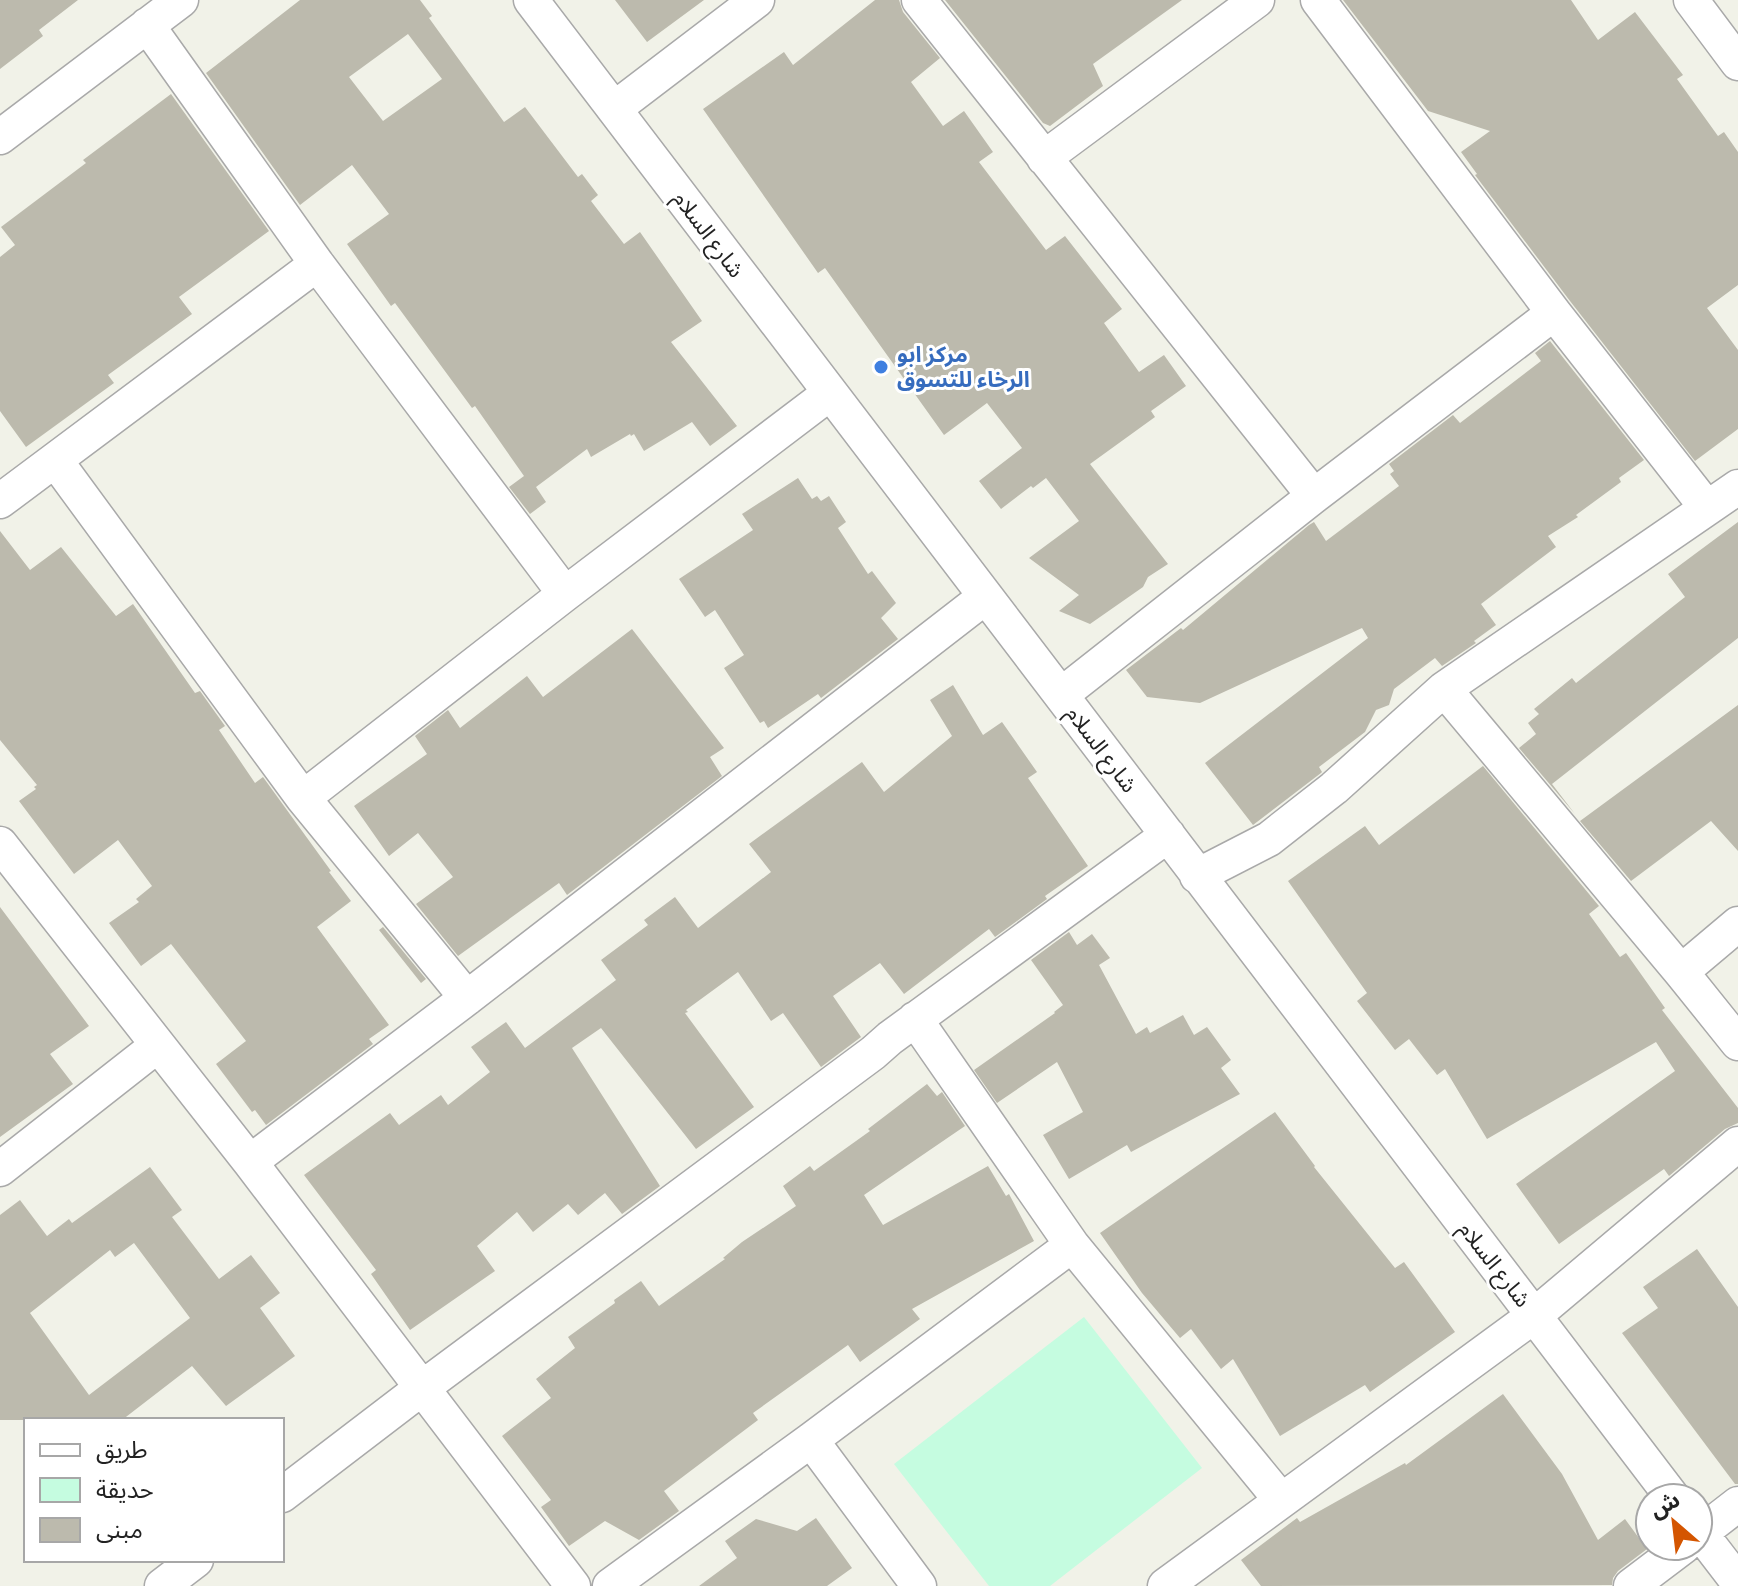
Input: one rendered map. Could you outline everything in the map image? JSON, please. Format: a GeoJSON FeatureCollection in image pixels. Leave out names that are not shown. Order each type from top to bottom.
{"type":"FeatureCollection","features":[{"type":"Feature","properties":{"kind":"street"},"geometry":{"type":"LineString","coordinates":[[0,137],[181,0]]}},
{"type":"Feature","properties":{"kind":"street","name":"شارع السلام"},"geometry":{"type":"LineString","coordinates":[[531,0],[1661,1482]]}},
{"type":"Feature","properties":{"kind":"street"},"geometry":{"type":"LineString","coordinates":[[614,109],[757,0]]}},
{"type":"Feature","properties":{"kind":"street"},"geometry":{"type":"LineString","coordinates":[[919,0],[1314,496]]}},
{"type":"Feature","properties":{"kind":"street"},"geometry":{"type":"LineString","coordinates":[[1044,158],[1257,0]]}},
{"type":"Feature","properties":{"kind":"street"},"geometry":{"type":"LineString","coordinates":[[1318,0],[1554,313],[1707,508]]}},
{"type":"Feature","properties":{"kind":"street"},"geometry":{"type":"LineString","coordinates":[[1691,0],[1738,63]]}},
{"type":"Feature","properties":{"kind":"street"},"geometry":{"type":"LineString","coordinates":[[147,25],[317,264],[565,594]]}},
{"type":"Feature","properties":{"kind":"street"},"geometry":{"type":"LineString","coordinates":[[0,501],[317,264]]}},
{"type":"Feature","properties":{"kind":"street"},"geometry":{"type":"LineString","coordinates":[[1061,695],[1554,313]]}},
{"type":"Feature","properties":{"kind":"street"},"geometry":{"type":"LineString","coordinates":[[303,798],[830,393]]}},
{"type":"Feature","properties":{"kind":"street"},"geometry":{"type":"LineString","coordinates":[[55,460],[303,798],[467,998]]}},
{"type":"Feature","properties":{"kind":"street"},"geometry":{"type":"LineString","coordinates":[[1197,876],[1269,839],[1334,788],[1444,689],[1738,487]]}},
{"type":"Feature","properties":{"kind":"street"},"geometry":{"type":"LineString","coordinates":[[250,1162],[985,597]]}},
{"type":"Feature","properties":{"kind":"street"},"geometry":{"type":"LineString","coordinates":[[1444,689],[1738,1043]]}},
{"type":"Feature","properties":{"kind":"street"},"geometry":{"type":"LineString","coordinates":[[284,1493],[915,1019],[1168,835]]}},
{"type":"Feature","properties":{"kind":"street"},"geometry":{"type":"LineString","coordinates":[[0,844],[250,1162],[573,1586]]}},
{"type":"Feature","properties":{"kind":"street"},"geometry":{"type":"LineString","coordinates":[[1681,972],[1738,924]]}},
{"type":"Feature","properties":{"kind":"street"},"geometry":{"type":"LineString","coordinates":[[915,1019],[1072,1245],[1281,1500]]}},
{"type":"Feature","properties":{"kind":"street"},"geometry":{"type":"LineString","coordinates":[[0,1169],[158,1045]]}},
{"type":"Feature","properties":{"kind":"street"},"geometry":{"type":"LineString","coordinates":[[1165,1586],[1535,1315],[1738,1144]]}},
{"type":"Feature","properties":{"kind":"street"},"geometry":{"type":"LineString","coordinates":[[610,1586],[1072,1245]]}},
{"type":"Feature","properties":{"kind":"street"},"geometry":{"type":"LineString","coordinates":[[811,1440],[919,1586]]}},
{"type":"Feature","properties":{"kind":"street"},"geometry":{"type":"LineString","coordinates":[[1714,1522],[1738,1504]]}},
{"type":"Feature","properties":{"kind":"street"},"geometry":{"type":"LineString","coordinates":[[1714,1556],[1738,1582]]}},
{"type":"Feature","properties":{"kind":"street"},"geometry":{"type":"LineString","coordinates":[[162,1586],[193,1562]]}},
{"type":"Feature","properties":{"kind":"street"},"geometry":{"type":"LineString","coordinates":[[1631,1586],[1662,1562]]}},
{"type":"Feature","properties":{"kind":"green space"},"geometry":{"type":"Polygon","coordinates":[[[1084,1317],[1202,1468],[1050,1586],[989,1586],[894,1464],[1084,1317]]]}},
{"type":"Feature","properties":{"kind":"building"},"geometry":{"type":"Polygon","coordinates":[[[0,0],[78,0],[39,30],[43,36],[0,69],[0,0]]]}},
{"type":"Feature","properties":{"kind":"building"},"geometry":{"type":"Polygon","coordinates":[[[300,0],[420,0],[432,16],[429,18],[504,122],[525,107],[578,177],[582,174],[598,195],[591,201],[624,244],[640,232],[702,321],[671,342],[737,426],[710,446],[692,422],[644,451],[634,434],[591,457],[587,449],[536,487],[546,502],[530,514],[509,487],[524,476],[475,406],[472,408],[395,303],[391,306],[347,244],[389,214],[352,165],[300,205],[206,73],[300,0]],[[408,34],[349,77],[383,121],[442,79],[408,34]]]}},
{"type":"Feature","properties":{"kind":"building"},"geometry":{"type":"Polygon","coordinates":[[[615,0],[704,0],[647,42],[615,0]]]}},
{"type":"Feature","properties":{"kind":"building"},"geometry":{"type":"Polygon","coordinates":[[[875,0],[899,0],[903,12],[940,58],[911,82],[943,126],[964,111],[993,152],[979,162],[1046,250],[1065,236],[1122,309],[1104,323],[1139,372],[1164,355],[1186,386],[1151,411],[1155,417],[1090,464],[1168,564],[1148,577],[1143,587],[1090,624],[1059,611],[1079,595],[1029,558],[1079,521],[1046,478],[1001,509],[979,481],[1022,448],[987,403],[944,435],[825,268],[818,273],[703,109],[784,52],[793,65],[875,0]]]}},
{"type":"Feature","properties":{"kind":"building"},"geometry":{"type":"Polygon","coordinates":[[[945,0],[1182,0],[1093,64],[1103,86],[1050,126],[1043,123],[945,0]]]}},
{"type":"Feature","properties":{"kind":"building"},"geometry":{"type":"Polygon","coordinates":[[[1343,0],[1571,0],[1598,40],[1635,12],[1683,75],[1677,79],[1718,136],[1724,132],[1738,152],[1738,285],[1707,308],[1738,350],[1738,429],[1695,461],[1475,175],[1461,152],[1490,131],[1428,111],[1343,0]]]}},
{"type":"Feature","properties":{"kind":"building"},"geometry":{"type":"Polygon","coordinates":[[[171,94],[269,231],[179,297],[192,314],[108,375],[114,383],[26,447],[0,411],[0,257],[15,245],[1,227],[171,94]]]}},
{"type":"Feature","properties":{"kind":"building"},"geometry":{"type":"Polygon","coordinates":[[[1550,341],[1644,460],[1619,478],[1621,482],[1576,515],[1578,517],[1548,536],[1556,547],[1481,604],[1496,625],[1442,666],[1435,658],[1394,689],[1389,705],[1376,710],[1365,732],[1319,767],[1321,773],[1253,825],[1205,763],[1368,638],[1362,628],[1200,703],[1147,697],[1126,670],[1181,628],[1183,630],[1309,525],[1314,522],[1326,541],[1399,486],[1390,474],[1394,471],[1389,464],[1453,415],[1460,423],[1541,361],[1535,353],[1550,341]]]}},
{"type":"Feature","properties":{"kind":"building"},"geometry":{"type":"Polygon","coordinates":[[[798,478],[812,499],[817,496],[821,501],[829,496],[846,522],[838,528],[868,574],[872,571],[896,603],[881,618],[898,639],[821,698],[818,694],[768,728],[764,721],[760,723],[724,668],[744,655],[715,610],[705,617],[679,579],[753,530],[742,514],[798,478]]]}},
{"type":"Feature","properties":{"kind":"building"},"geometry":{"type":"Polygon","coordinates":[[[1738,522],[1738,638],[1552,784],[1575,814],[1519,748],[1536,734],[1528,723],[1539,714],[1534,709],[1572,678],[1576,683],[1685,597],[1668,574],[1738,522]]]}},
{"type":"Feature","properties":{"kind":"building"},"geometry":{"type":"Polygon","coordinates":[[[0,531],[30,570],[61,547],[116,616],[133,604],[195,693],[200,691],[225,726],[219,730],[255,783],[263,777],[351,901],[317,927],[389,1025],[369,1039],[373,1044],[266,1125],[255,1110],[252,1112],[216,1064],[246,1041],[171,944],[141,966],[109,923],[139,902],[136,899],[152,886],[118,840],[74,874],[19,801],[37,785],[0,740],[0,531]]]}},
{"type":"Feature","properties":{"kind":"building"},"geometry":{"type":"Polygon","coordinates":[[[632,629],[724,748],[710,757],[722,776],[567,895],[559,883],[458,956],[416,904],[453,877],[418,833],[389,856],[354,806],[427,754],[415,736],[448,710],[460,728],[527,676],[543,697],[632,629]]]}},
{"type":"Feature","properties":{"kind":"building"},"geometry":{"type":"Polygon","coordinates":[[[953,685],[983,735],[1002,722],[1037,772],[1028,778],[1088,866],[995,937],[989,929],[904,994],[880,963],[833,996],[861,1037],[821,1067],[783,1013],[771,1021],[738,972],[685,1013],[754,1107],[696,1149],[601,1028],[572,1048],[660,1186],[622,1214],[605,1193],[578,1215],[568,1204],[533,1232],[517,1212],[477,1246],[495,1271],[410,1330],[371,1274],[376,1270],[304,1175],[390,1113],[399,1125],[441,1095],[448,1105],[490,1072],[471,1047],[506,1022],[525,1048],[616,980],[601,960],[648,925],[644,920],[675,897],[698,928],[771,872],[749,844],[862,762],[884,792],[952,736],[930,700],[953,685]]]}},
{"type":"Feature","properties":{"kind":"building"},"geometry":{"type":"Polygon","coordinates":[[[1738,705],[1738,851],[1711,821],[1631,881],[1580,821],[1738,705]]]}},
{"type":"Feature","properties":{"kind":"building"},"geometry":{"type":"Polygon","coordinates":[[[1483,766],[1599,906],[1589,914],[1620,957],[1626,953],[1665,1008],[1662,1010],[1738,1108],[1738,1123],[1725,1129],[1669,1176],[1664,1169],[1559,1244],[1516,1184],[1675,1071],[1656,1042],[1487,1139],[1445,1069],[1437,1075],[1409,1039],[1395,1050],[1357,1001],[1367,993],[1288,881],[1365,826],[1379,845],[1483,766]]]}},
{"type":"Feature","properties":{"kind":"building"},"geometry":{"type":"Polygon","coordinates":[[[0,907],[89,1026],[50,1054],[73,1084],[0,1137],[0,907]]]}},
{"type":"Feature","properties":{"kind":"building"},"geometry":{"type":"Polygon","coordinates":[[[383,927],[426,979],[421,983],[379,930],[383,927]]]}},
{"type":"Feature","properties":{"kind":"building"},"geometry":{"type":"Polygon","coordinates":[[[1069,932],[1077,945],[1092,934],[1110,958],[1099,965],[1136,1034],[1147,1027],[1150,1033],[1183,1015],[1194,1035],[1207,1027],[1231,1060],[1221,1068],[1240,1094],[1131,1152],[1127,1145],[1069,1179],[1043,1135],[1083,1112],[1057,1062],[997,1103],[974,1070],[1063,1005],[1031,960],[1069,932]]]}},
{"type":"Feature","properties":{"kind":"building"},"geometry":{"type":"Polygon","coordinates":[[[927,1084],[937,1096],[942,1092],[965,1126],[864,1195],[883,1225],[988,1166],[1006,1196],[1009,1194],[1034,1241],[912,1309],[920,1319],[860,1362],[848,1345],[753,1413],[758,1420],[664,1491],[679,1511],[639,1540],[605,1521],[569,1546],[541,1507],[551,1500],[502,1436],[551,1398],[536,1379],[575,1348],[568,1337],[641,1281],[659,1306],[725,1259],[742,1242],[796,1206],[783,1186],[810,1166],[814,1171],[870,1131],[868,1129],[927,1084]]]}},
{"type":"Feature","properties":{"kind":"building"},"geometry":{"type":"Polygon","coordinates":[[[1275,1112],[1314,1167],[1395,1268],[1404,1262],[1455,1332],[1370,1392],[1365,1385],[1280,1436],[1233,1359],[1221,1369],[1191,1329],[1180,1338],[1142,1293],[1100,1233],[1275,1112]]]}},
{"type":"Feature","properties":{"kind":"building"},"geometry":{"type":"Polygon","coordinates":[[[150,1167],[182,1210],[172,1217],[219,1279],[251,1255],[280,1293],[260,1308],[295,1356],[226,1406],[192,1366],[125,1418],[0,1420],[0,1215],[20,1200],[47,1236],[69,1219],[72,1223],[150,1167]],[[134,1243],[115,1257],[110,1250],[30,1313],[89,1395],[190,1318],[134,1243]]]}},
{"type":"Feature","properties":{"kind":"building"},"geometry":{"type":"Polygon","coordinates":[[[1697,1249],[1738,1307],[1738,1484],[1622,1333],[1658,1308],[1643,1287],[1697,1249]]]}},
{"type":"Feature","properties":{"kind":"building"},"geometry":{"type":"Polygon","coordinates":[[[1503,1394],[1562,1474],[1598,1540],[1625,1519],[1634,1531],[1634,1559],[1618,1571],[1612,1585],[1261,1586],[1241,1560],[1297,1518],[1300,1522],[1406,1465],[1503,1394]]]}},
{"type":"Feature","properties":{"kind":"building"},"geometry":{"type":"Polygon","coordinates":[[[816,1518],[852,1568],[827,1586],[699,1586],[737,1558],[725,1541],[756,1519],[797,1531],[816,1518]]]}},
{"type":"Feature","properties":{"kind":"place","name":"مركز ابو الرخاء للتسوق"},"geometry":{"type":"Point","coordinates":[881,367]}}]}
